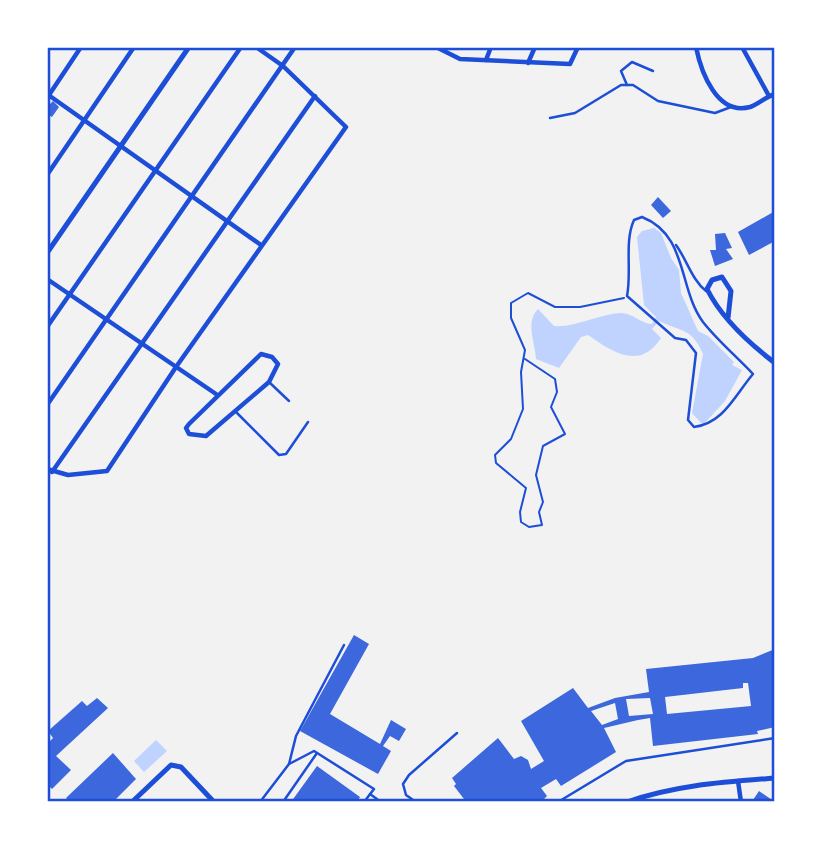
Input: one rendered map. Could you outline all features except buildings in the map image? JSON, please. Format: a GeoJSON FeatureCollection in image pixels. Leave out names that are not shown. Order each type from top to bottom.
{"type":"FeatureCollection","features":[{"type":"Feature","properties":{"kind":"street"},"geometry":{"type":"LineString","coordinates":[[81,47],[48,96],[261,245]]}},
{"type":"Feature","properties":{"kind":"street"},"geometry":{"type":"LineString","coordinates":[[47,175],[134,47]]}},
{"type":"Feature","properties":{"kind":"street"},"geometry":{"type":"LineString","coordinates":[[47,253],[189,47]]}},
{"type":"Feature","properties":{"kind":"street"},"geometry":{"type":"LineString","coordinates":[[47,327],[241,47]]}},
{"type":"Feature","properties":{"kind":"street"},"geometry":{"type":"LineString","coordinates":[[256,47],[283,66],[315,96],[346,127],[176,367],[107,471],[68,475],[50,470],[315,96]]}},
{"type":"Feature","properties":{"kind":"street"},"geometry":{"type":"LineString","coordinates":[[47,405],[295,47]]}},
{"type":"Feature","properties":{"kind":"street"},"geometry":{"type":"LineString","coordinates":[[436,47],[445,49],[460,59],[570,64],[578,47]]}},
{"type":"Feature","properties":{"kind":"street"},"geometry":{"type":"LineString","coordinates":[[486,60],[491,47]]}},
{"type":"Feature","properties":{"kind":"street"},"geometry":{"type":"LineString","coordinates":[[528,63],[535,47]]}},
{"type":"Feature","properties":{"kind":"street"},"geometry":{"type":"LineString","coordinates":[[696,47],[702,72],[723,103],[731,107],[751,107],[772,95],[742,47]]}},
{"type":"Feature","properties":{"kind":"street"},"geometry":{"type":"LineString","coordinates":[[729,318],[731,291],[722,277],[712,280],[707,289],[709,293],[729,318],[775,363]]}},
{"type":"Feature","properties":{"kind":"street"},"geometry":{"type":"LineString","coordinates":[[47,279],[216,394]]}},
{"type":"Feature","properties":{"kind":"street"},"geometry":{"type":"LineString","coordinates":[[261,354],[272,357],[278,364],[269,382],[206,436],[189,435],[186,428],[216,394],[261,354]]}},
{"type":"Feature","properties":{"kind":"street"},"geometry":{"type":"LineString","coordinates":[[132,802],[171,765],[181,767],[214,802]]}},
{"type":"Feature","properties":{"kind":"street"},"geometry":{"type":"LineString","coordinates":[[627,802],[653,793],[775,778]]}},
{"type":"Feature","properties":{"kind":"street"},"geometry":{"type":"LineString","coordinates":[[737,781],[741,802]]}},
{"type":"Feature","properties":{"kind":"lane"},"geometry":{"type":"LineString","coordinates":[[627,85],[621,71],[632,62],[653,71]]}},
{"type":"Feature","properties":{"kind":"lane"},"geometry":{"type":"LineString","coordinates":[[550,118],[575,113],[611,88],[627,85],[644,90],[658,101],[715,113],[731,107]]}},
{"type":"Feature","properties":{"kind":"lane"},"geometry":{"type":"LineString","coordinates":[[672,240],[681,258],[691,302],[703,322],[753,374],[724,413],[708,426],[694,427],[688,420],[696,353],[686,340],[675,338],[627,296],[631,279],[629,230],[634,220],[642,217],[654,221],[672,240],[686,258],[698,285],[709,293]]}},
{"type":"Feature","properties":{"kind":"lane"},"geometry":{"type":"LineString","coordinates":[[269,382],[289,401]]}},
{"type":"Feature","properties":{"kind":"lane"},"geometry":{"type":"LineString","coordinates":[[236,412],[279,455],[286,454],[308,422]]}},
{"type":"Feature","properties":{"kind":"lane"},"geometry":{"type":"LineString","coordinates":[[260,802],[289,764],[296,736],[344,645]]}},
{"type":"Feature","properties":{"kind":"lane"},"geometry":{"type":"LineString","coordinates":[[416,802],[406,795],[403,784],[409,775],[457,733]]}},
{"type":"Feature","properties":{"kind":"lane"},"geometry":{"type":"LineString","coordinates":[[558,802],[633,759],[775,738]]}},
{"type":"Feature","properties":{"kind":"lane"},"geometry":{"type":"LineString","coordinates":[[289,764],[314,751],[374,789],[365,802]]}},
{"type":"Feature","properties":{"kind":"lane"},"geometry":{"type":"LineString","coordinates":[[283,802],[317,753]]}},
{"type":"Feature","properties":{"kind":"lane"},"geometry":{"type":"LineString","coordinates":[[370,794],[381,802]]}},
{"type":"Feature","properties":{"kind":"path"},"geometry":{"type":"LineString","coordinates":[[525,359],[555,379],[557,392],[551,407],[565,434],[543,446],[536,475],[542,502],[539,512],[542,525],[529,527],[522,522],[520,512],[526,488],[496,463],[495,455],[511,439],[523,409],[521,372],[525,350],[510,311],[511,303],[520,295],[534,293],[555,307],[620,301],[627,296]]}},
{"type":"Feature","properties":{"kind":"water"},"geometry":{"type":"Polygon","coordinates":[[[654,228],[661,233],[679,270],[681,293],[698,331],[708,336],[734,362],[732,365],[742,370],[725,401],[703,425],[692,413],[703,354],[695,339],[680,329],[659,321],[652,329],[661,338],[653,348],[635,356],[616,352],[588,335],[581,337],[559,368],[536,359],[531,326],[538,309],[554,326],[621,313],[652,324],[656,317],[644,305],[637,237],[642,231],[654,228]]]}},
{"type":"Feature","properties":{"kind":"water"},"geometry":{"type":"Polygon","coordinates":[[[156,740],[167,751],[144,772],[134,761],[156,740]]]}}]}
